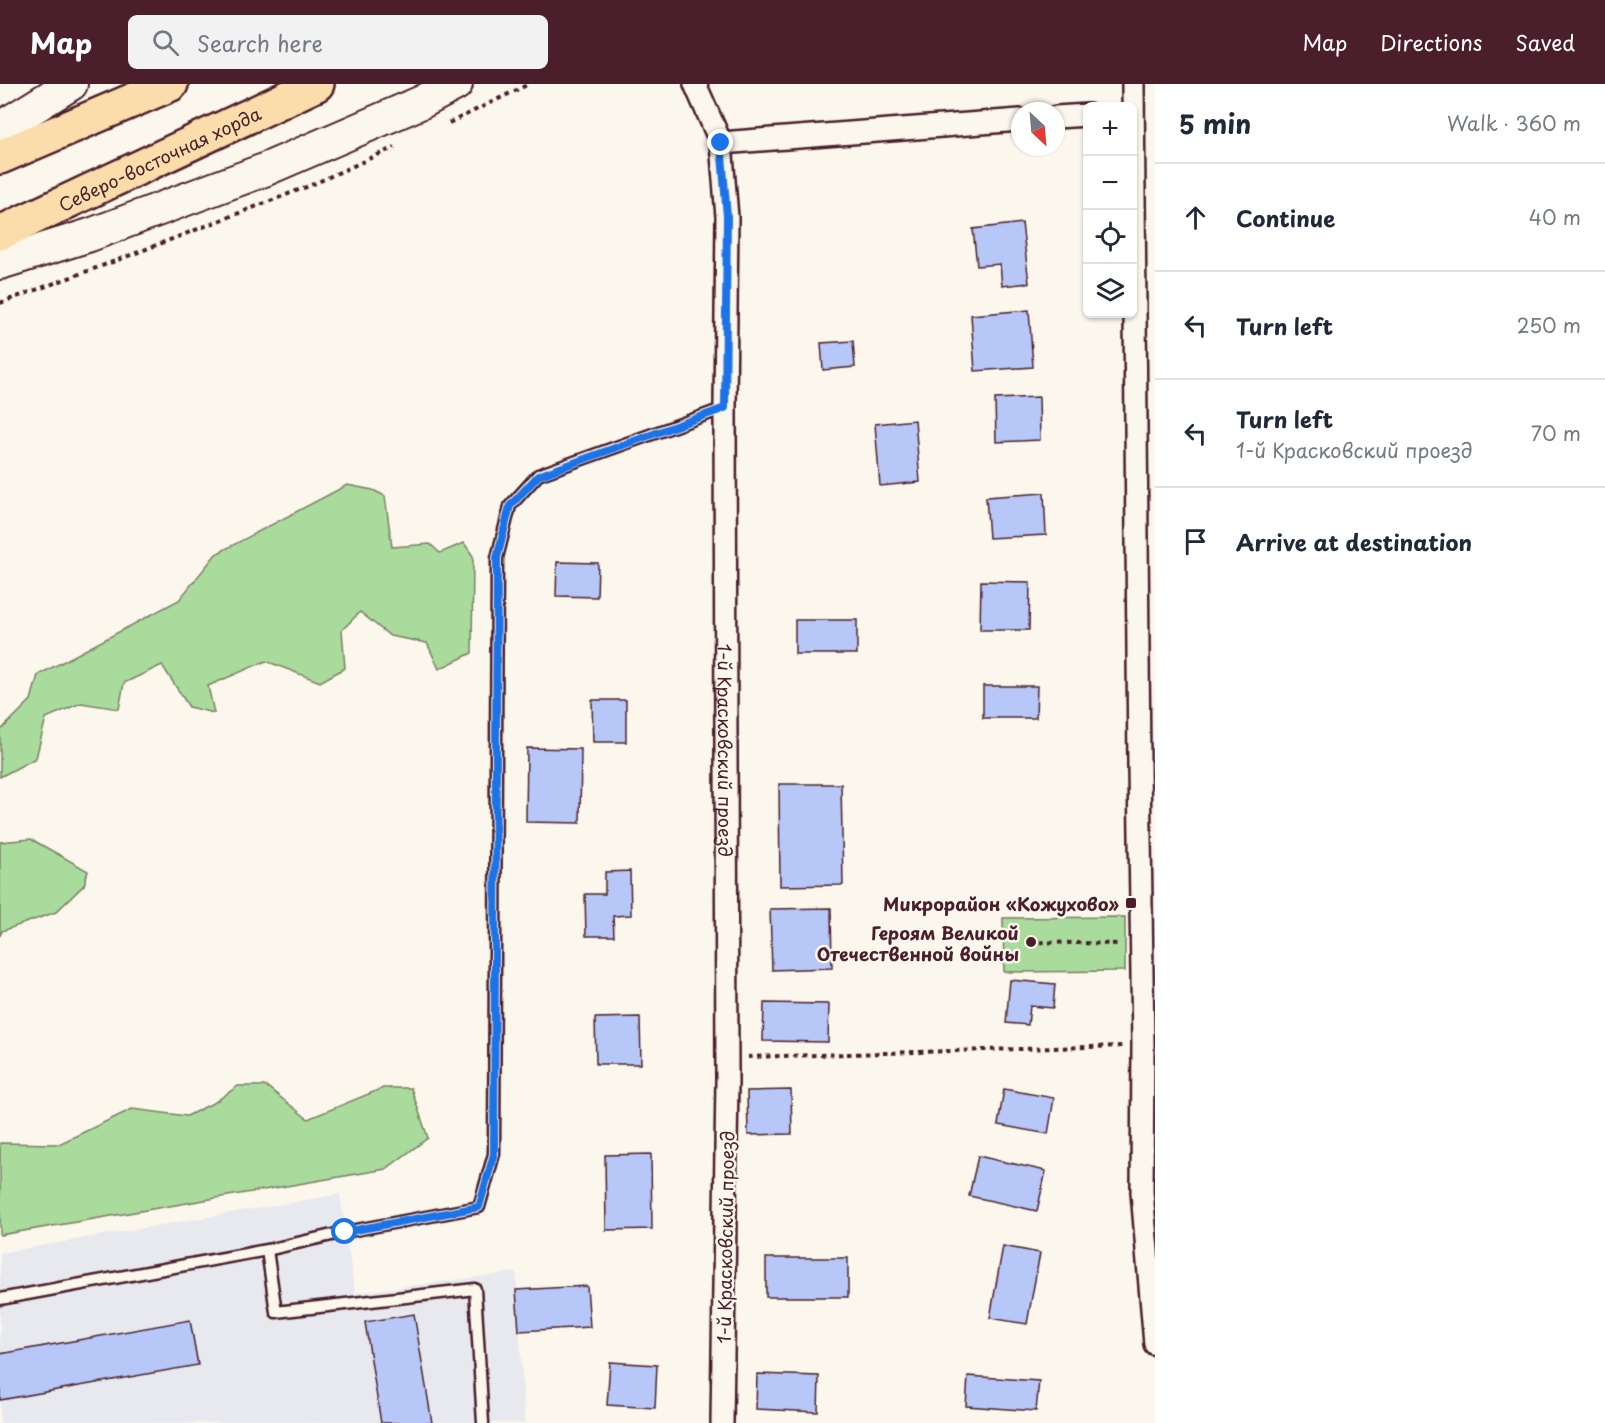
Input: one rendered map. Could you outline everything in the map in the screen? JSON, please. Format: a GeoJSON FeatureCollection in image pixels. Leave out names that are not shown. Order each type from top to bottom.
{"type":"FeatureCollection","features":[{"type":"Feature","properties":{"kind":"highway"},"geometry":{"type":"LineString","coordinates":[[0,157],[171,84]]}},
{"type":"Feature","properties":{"kind":"highway","name":"Северо-восточная хорда"},"geometry":{"type":"LineString","coordinates":[[0,233],[317,84]]}},
{"type":"Feature","properties":{"kind":"street"},"geometry":{"type":"LineString","coordinates":[[0,128],[71,84]]}},
{"type":"Feature","properties":{"kind":"street"},"geometry":{"type":"LineString","coordinates":[[0,263],[90,235],[264,171],[422,102],[456,84]]}},
{"type":"Feature","properties":{"kind":"street","name":"1-й Красковский проезд"},"geometry":{"type":"LineString","coordinates":[[695,84],[721,143],[727,217],[725,408],[727,1058],[722,1423]]}},
{"type":"Feature","properties":{"kind":"street"},"geometry":{"type":"LineString","coordinates":[[1133,84],[1133,102]]}},
{"type":"Feature","properties":{"kind":"street"},"geometry":{"type":"LineString","coordinates":[[1065,116],[1083,115]]}},
{"type":"Feature","properties":{"kind":"street"},"geometry":{"type":"LineString","coordinates":[[721,143],[1011,121]]}},
{"type":"Feature","properties":{"kind":"street"},"geometry":{"type":"LineString","coordinates":[[1133,156],[1143,1045],[1142,1192],[1155,1344]]}},
{"type":"Feature","properties":{"kind":"lane"},"geometry":{"type":"LineString","coordinates":[[0,1299],[267,1250],[345,1232],[479,1207],[494,1154],[497,558],[510,506],[538,476],[725,408]]}},
{"type":"Feature","properties":{"kind":"lane"},"geometry":{"type":"LineString","coordinates":[[267,1250],[276,1312],[475,1289],[483,1423]]}},
{"type":"Feature","properties":{"kind":"path"},"geometry":{"type":"LineString","coordinates":[[1031,942],[1125,944]]}},
{"type":"Feature","properties":{"kind":"path"},"geometry":{"type":"LineString","coordinates":[[727,1058],[1143,1045]]}},
{"type":"Feature","properties":{"kind":"shaded area"},"geometry":{"type":"Polygon","coordinates":[[[340,1194],[355,1293],[516,1272],[525,1423],[0,1423],[0,1253],[340,1194]]]}},
{"type":"Feature","properties":{"kind":"green space"},"geometry":{"type":"Polygon","coordinates":[[[347,485],[373,490],[385,496],[392,547],[430,544],[440,553],[464,543],[473,556],[472,653],[439,669],[427,643],[390,636],[360,612],[342,630],[345,668],[320,682],[266,661],[208,686],[214,713],[189,707],[162,665],[124,683],[119,709],[81,703],[46,718],[36,758],[0,777],[0,731],[31,700],[38,675],[179,600],[216,554],[347,485]]]}},
{"type":"Feature","properties":{"kind":"green space"},"geometry":{"type":"Polygon","coordinates":[[[31,839],[88,871],[84,885],[56,912],[2,931],[0,936],[0,842],[31,839]]]}},
{"type":"Feature","properties":{"kind":"green space"},"geometry":{"type":"Polygon","coordinates":[[[1125,917],[1125,971],[1004,972],[1003,918],[1125,917]]]}},
{"type":"Feature","properties":{"kind":"green space"},"geometry":{"type":"Polygon","coordinates":[[[238,1086],[266,1086],[308,1119],[383,1088],[411,1088],[428,1138],[386,1169],[0,1235],[0,1143],[59,1144],[132,1109],[187,1116],[215,1102],[238,1086]]]}},
{"type":"Feature","properties":{"kind":"building"},"geometry":{"type":"Polygon","coordinates":[[[1022,223],[1029,283],[1002,286],[1000,264],[977,266],[973,229],[1022,223]]]}},
{"type":"Feature","properties":{"kind":"building"},"geometry":{"type":"Polygon","coordinates":[[[1029,310],[1033,367],[975,371],[971,315],[1029,310]]]}},
{"type":"Feature","properties":{"kind":"building"},"geometry":{"type":"Polygon","coordinates":[[[853,341],[855,367],[823,370],[821,343],[853,341]]]}},
{"type":"Feature","properties":{"kind":"building"},"geometry":{"type":"Polygon","coordinates":[[[1039,397],[1040,440],[996,442],[995,399],[1039,397]]]}},
{"type":"Feature","properties":{"kind":"building"},"geometry":{"type":"Polygon","coordinates":[[[915,420],[920,482],[880,486],[875,424],[915,420]]]}},
{"type":"Feature","properties":{"kind":"building"},"geometry":{"type":"Polygon","coordinates":[[[1044,493],[1046,535],[989,538],[986,497],[1044,493]]]}},
{"type":"Feature","properties":{"kind":"building"},"geometry":{"type":"Polygon","coordinates":[[[557,562],[598,563],[597,597],[556,596],[557,562]]]}},
{"type":"Feature","properties":{"kind":"building"},"geometry":{"type":"Polygon","coordinates":[[[981,581],[1030,582],[1029,630],[980,630],[981,581]]]}},
{"type":"Feature","properties":{"kind":"building"},"geometry":{"type":"Polygon","coordinates":[[[795,620],[857,620],[857,654],[795,654],[795,620]]]}},
{"type":"Feature","properties":{"kind":"building"},"geometry":{"type":"Polygon","coordinates":[[[983,686],[1037,686],[1036,718],[983,718],[983,686]]]}},
{"type":"Feature","properties":{"kind":"building"},"geometry":{"type":"Polygon","coordinates":[[[592,700],[626,700],[626,742],[593,742],[592,700]]]}},
{"type":"Feature","properties":{"kind":"building"},"geometry":{"type":"Polygon","coordinates":[[[527,748],[581,749],[580,823],[526,822],[527,748]]]}},
{"type":"Feature","properties":{"kind":"building"},"geometry":{"type":"Polygon","coordinates":[[[779,784],[841,784],[843,885],[780,886],[779,784]]]}},
{"type":"Feature","properties":{"kind":"building"},"geometry":{"type":"Polygon","coordinates":[[[630,871],[631,915],[613,916],[614,936],[586,936],[585,894],[605,894],[605,872],[630,871]]]}},
{"type":"Feature","properties":{"kind":"building"},"geometry":{"type":"Polygon","coordinates":[[[831,908],[832,968],[772,970],[770,909],[831,908]]]}},
{"type":"Feature","properties":{"kind":"building"},"geometry":{"type":"Polygon","coordinates":[[[1010,980],[1055,984],[1053,1008],[1030,1006],[1028,1025],[1006,1023],[1010,980]]]}},
{"type":"Feature","properties":{"kind":"building"},"geometry":{"type":"Polygon","coordinates":[[[764,1003],[829,1004],[828,1042],[763,1041],[764,1003]]]}},
{"type":"Feature","properties":{"kind":"building"},"geometry":{"type":"Polygon","coordinates":[[[640,1017],[641,1064],[596,1064],[595,1018],[640,1017]]]}},
{"type":"Feature","properties":{"kind":"building"},"geometry":{"type":"Polygon","coordinates":[[[1004,1089],[1054,1098],[1048,1134],[998,1125],[1004,1089]]]}},
{"type":"Feature","properties":{"kind":"building"},"geometry":{"type":"Polygon","coordinates":[[[791,1090],[792,1134],[748,1135],[747,1091],[791,1090]]]}},
{"type":"Feature","properties":{"kind":"building"},"geometry":{"type":"Polygon","coordinates":[[[651,1154],[652,1229],[606,1230],[605,1155],[651,1154]]]}},
{"type":"Feature","properties":{"kind":"building"},"geometry":{"type":"Polygon","coordinates":[[[978,1156],[1046,1171],[1037,1211],[969,1196],[978,1156]]]}},
{"type":"Feature","properties":{"kind":"building"},"geometry":{"type":"Polygon","coordinates":[[[1003,1246],[1040,1253],[1027,1324],[990,1318],[1003,1246]]]}},
{"type":"Feature","properties":{"kind":"building"},"geometry":{"type":"Polygon","coordinates":[[[766,1258],[848,1258],[848,1297],[766,1297],[766,1258]]]}},
{"type":"Feature","properties":{"kind":"building"},"geometry":{"type":"Polygon","coordinates":[[[587,1286],[590,1327],[519,1331],[516,1290],[587,1286]]]}},
{"type":"Feature","properties":{"kind":"building"},"geometry":{"type":"Polygon","coordinates":[[[414,1314],[432,1423],[381,1423],[365,1322],[414,1314]]]}},
{"type":"Feature","properties":{"kind":"building"},"geometry":{"type":"Polygon","coordinates":[[[190,1320],[198,1365],[0,1400],[0,1354],[190,1320]]]}},
{"type":"Feature","properties":{"kind":"building"},"geometry":{"type":"Polygon","coordinates":[[[610,1362],[657,1365],[655,1408],[607,1405],[610,1362]]]}},
{"type":"Feature","properties":{"kind":"building"},"geometry":{"type":"Polygon","coordinates":[[[757,1374],[819,1376],[818,1412],[756,1409],[757,1374]]]}},
{"type":"Feature","properties":{"kind":"building"},"geometry":{"type":"Polygon","coordinates":[[[968,1376],[1039,1381],[1036,1411],[966,1406],[968,1376]]]}},
{"type":"Feature","properties":{"kind":"place","name":"Микрорайон «Кожухово»"},"geometry":{"type":"Point","coordinates":[1131,903]}},
{"type":"Feature","properties":{"kind":"place","name":"Героям Великой Отечественной войны"},"geometry":{"type":"Point","coordinates":[1031,942]}},
{"type":"Feature","properties":{"kind":"route"},"geometry":{"type":"LineString","coordinates":[[345,1232],[479,1207],[494,1154],[497,558],[510,506],[538,476],[725,408],[727,217],[721,143]]}}]}
